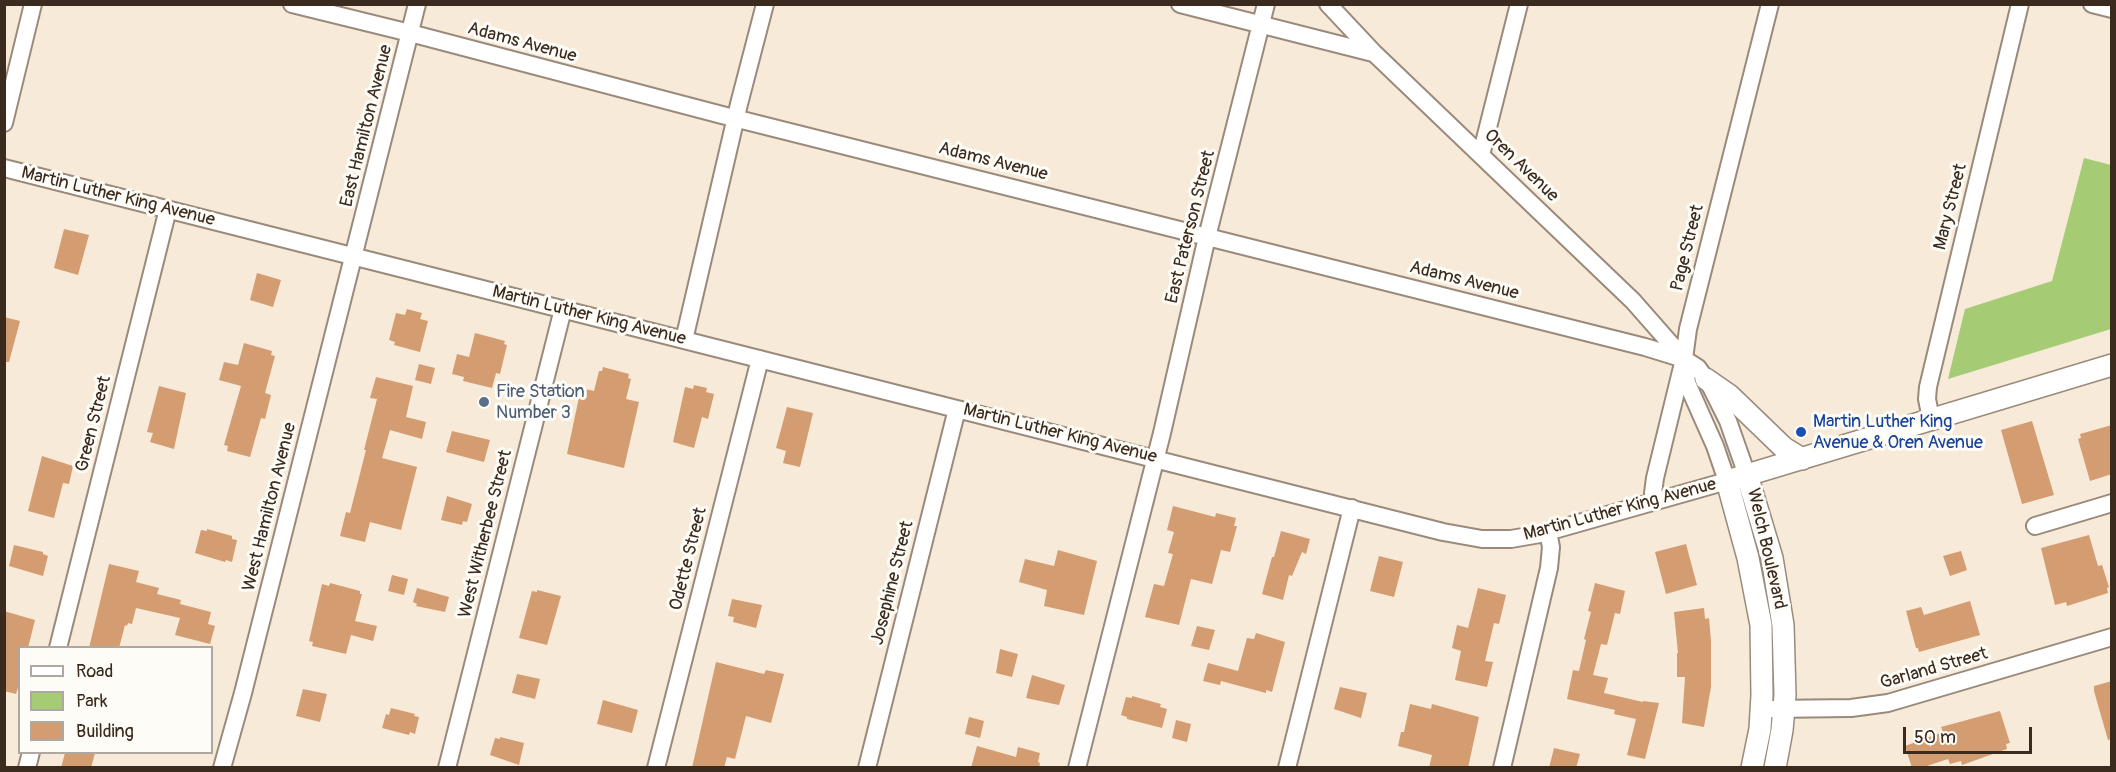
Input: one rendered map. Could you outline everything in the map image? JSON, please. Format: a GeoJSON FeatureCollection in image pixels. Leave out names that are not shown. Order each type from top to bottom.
{"type":"FeatureCollection","features":[{"type":"Feature","properties":{"kind":"main road","name":"Martin Luther King Avenue"},"geometry":{"type":"LineString","coordinates":[[1726,481],[2112,365]]}},
{"type":"Feature","properties":{"kind":"main road"},"geometry":{"type":"LineString","coordinates":[[1706,379],[1729,394],[1784,448],[1802,459]]}},
{"type":"Feature","properties":{"kind":"main road","name":"Welch Boulevard"},"geometry":{"type":"LineString","coordinates":[[1747,475],[1764,528],[1779,594],[1785,662],[1784,709],[1775,768]]}},
{"type":"Feature","properties":{"kind":"main road","name":"Welch Boulevard"},"geometry":{"type":"LineString","coordinates":[[1726,481],[1746,548],[1762,640],[1762,709],[1752,768]]}},
{"type":"Feature","properties":{"kind":"street"},"geometry":{"type":"LineString","coordinates":[[4,123],[33,4]]}},
{"type":"Feature","properties":{"kind":"street","name":"Adams Avenue"},"geometry":{"type":"LineString","coordinates":[[292,4],[1618,340],[1684,359]]}},
{"type":"Feature","properties":{"kind":"street","name":"East Hamilton Avenue"},"geometry":{"type":"LineString","coordinates":[[354,256],[417,4]]}},
{"type":"Feature","properties":{"kind":"street"},"geometry":{"type":"LineString","coordinates":[[684,340],[765,4]]}},
{"type":"Feature","properties":{"kind":"street"},"geometry":{"type":"LineString","coordinates":[[1180,4],[1374,53]]}},
{"type":"Feature","properties":{"kind":"street","name":"East Paterson Street"},"geometry":{"type":"LineString","coordinates":[[1077,768],[1266,4]]}},
{"type":"Feature","properties":{"kind":"street","name":"Oren Avenue"},"geometry":{"type":"LineString","coordinates":[[1328,4],[1374,53],[1633,301],[1684,359],[1698,368],[1728,422],[1747,475]]}},
{"type":"Feature","properties":{"kind":"street"},"geometry":{"type":"LineString","coordinates":[[1481,155],[1519,4]]}},
{"type":"Feature","properties":{"kind":"street","name":"Page Street"},"geometry":{"type":"LineString","coordinates":[[1655,502],[1653,488],[1684,359],[1690,321],[1770,4]]}},
{"type":"Feature","properties":{"kind":"street","name":"Mary Street"},"geometry":{"type":"LineString","coordinates":[[1931,420],[1928,387],[2020,4]]}},
{"type":"Feature","properties":{"kind":"street"},"geometry":{"type":"LineString","coordinates":[[2092,4],[2112,9]]}},
{"type":"Feature","properties":{"kind":"street","name":"Martin Luther King Avenue"},"geometry":{"type":"LineString","coordinates":[[4,168],[1443,531],[1482,538],[1511,539],[1548,532],[1726,481]]}},
{"type":"Feature","properties":{"kind":"street","name":"Green Street"},"geometry":{"type":"LineString","coordinates":[[59,646],[168,209]]}},
{"type":"Feature","properties":{"kind":"street","name":"West Hamilton Avenue"},"geometry":{"type":"LineString","coordinates":[[222,768],[354,256]]}},
{"type":"Feature","properties":{"kind":"street","name":"West Witherbee Street"},"geometry":{"type":"LineString","coordinates":[[447,768],[563,309]]}},
{"type":"Feature","properties":{"kind":"street","name":"Odette Street"},"geometry":{"type":"LineString","coordinates":[[656,768],[760,359]]}},
{"type":"Feature","properties":{"kind":"street"},"geometry":{"type":"LineString","coordinates":[[1684,359],[1687,383],[1707,425],[1726,481]]}},
{"type":"Feature","properties":{"kind":"street","name":"Josephine Street"},"geometry":{"type":"LineString","coordinates":[[867,768],[957,408]]}},
{"type":"Feature","properties":{"kind":"street"},"geometry":{"type":"LineString","coordinates":[[2036,526],[2112,503]]}},
{"type":"Feature","properties":{"kind":"street"},"geometry":{"type":"LineString","coordinates":[[1287,768],[1352,508]]}},
{"type":"Feature","properties":{"kind":"street"},"geometry":{"type":"LineString","coordinates":[[1502,768],[1549,568],[1551,547],[1548,532]]}},
{"type":"Feature","properties":{"kind":"street","name":"Garland Street"},"geometry":{"type":"LineString","coordinates":[[1762,709],[1864,707],[1905,699],[2112,637]]}},
{"type":"Feature","properties":{"kind":"green space"},"geometry":{"type":"Polygon","coordinates":[[[2084,158],[2111,165],[2111,329],[1948,379],[1965,309],[2052,281],[2084,158]]]}},
{"type":"Feature","properties":{"kind":"building"},"geometry":{"type":"Polygon","coordinates":[[[64,229],[89,235],[78,275],[54,268],[64,229]]]}},
{"type":"Feature","properties":{"kind":"building"},"geometry":{"type":"Polygon","coordinates":[[[257,273],[281,280],[273,307],[250,300],[257,273]]]}},
{"type":"Feature","properties":{"kind":"building"},"geometry":{"type":"Polygon","coordinates":[[[407,309],[422,313],[420,319],[428,321],[420,352],[394,345],[395,342],[389,340],[396,313],[405,315],[407,309]]]}},
{"type":"Feature","properties":{"kind":"building"},"geometry":{"type":"Polygon","coordinates":[[[4,317],[20,321],[9,362],[4,362],[4,317]]]}},
{"type":"Feature","properties":{"kind":"building"},"geometry":{"type":"Polygon","coordinates":[[[475,333],[505,341],[504,344],[507,345],[500,374],[496,373],[492,388],[463,381],[464,377],[452,374],[457,354],[469,357],[475,333]]]}},
{"type":"Feature","properties":{"kind":"building"},"geometry":{"type":"Polygon","coordinates":[[[244,343],[272,351],[271,355],[275,356],[265,393],[271,395],[265,419],[261,418],[250,457],[227,451],[228,446],[224,445],[241,386],[219,380],[224,362],[238,365],[244,343]]]}},
{"type":"Feature","properties":{"kind":"building"},"geometry":{"type":"Polygon","coordinates":[[[419,364],[435,368],[431,384],[415,380],[419,364]]]}},
{"type":"Feature","properties":{"kind":"building"},"geometry":{"type":"Polygon","coordinates":[[[603,367],[629,374],[628,378],[631,379],[626,399],[639,402],[624,468],[567,454],[581,388],[594,391],[599,371],[602,371],[603,367]]]}},
{"type":"Feature","properties":{"kind":"building"},"geometry":{"type":"Polygon","coordinates":[[[376,377],[413,386],[406,417],[426,422],[422,439],[390,430],[382,458],[417,467],[401,530],[370,522],[365,542],[340,536],[346,512],[350,513],[366,450],[364,450],[377,399],[370,398],[376,377]]]}},
{"type":"Feature","properties":{"kind":"building"},"geometry":{"type":"Polygon","coordinates":[[[694,385],[707,388],[706,392],[714,394],[708,419],[702,417],[694,448],[673,442],[685,387],[693,389],[694,385]]]}},
{"type":"Feature","properties":{"kind":"building"},"geometry":{"type":"Polygon","coordinates":[[[159,386],[186,393],[174,449],[150,442],[153,433],[147,432],[159,386]]]}},
{"type":"Feature","properties":{"kind":"building"},"geometry":{"type":"Polygon","coordinates":[[[787,407],[813,413],[800,467],[783,463],[786,451],[776,448],[787,407]]]}},
{"type":"Feature","properties":{"kind":"building"},"geometry":{"type":"Polygon","coordinates":[[[2032,421],[2054,495],[2022,504],[2001,430],[2032,421]]]}},
{"type":"Feature","properties":{"kind":"building"},"geometry":{"type":"Polygon","coordinates":[[[2112,425],[2112,474],[2090,481],[2078,439],[2081,438],[2080,434],[2112,425]]]}},
{"type":"Feature","properties":{"kind":"building"},"geometry":{"type":"Polygon","coordinates":[[[452,431],[490,440],[484,462],[446,452],[452,431]]]}},
{"type":"Feature","properties":{"kind":"building"},"geometry":{"type":"Polygon","coordinates":[[[42,456],[73,466],[69,484],[63,483],[54,518],[28,511],[42,456]]]}},
{"type":"Feature","properties":{"kind":"building"},"geometry":{"type":"Polygon","coordinates":[[[447,496],[472,504],[467,522],[463,521],[462,525],[441,520],[447,496]]]}},
{"type":"Feature","properties":{"kind":"building"},"geometry":{"type":"Polygon","coordinates":[[[1173,506],[1215,517],[1216,513],[1236,518],[1234,526],[1237,526],[1230,552],[1221,550],[1212,584],[1191,579],[1179,625],[1145,617],[1154,584],[1164,586],[1173,554],[1168,553],[1174,532],[1167,530],[1173,506]]]}},
{"type":"Feature","properties":{"kind":"building"},"geometry":{"type":"Polygon","coordinates":[[[207,529],[232,536],[232,539],[237,540],[232,562],[195,553],[201,530],[207,531],[207,529]]]}},
{"type":"Feature","properties":{"kind":"building"},"geometry":{"type":"Polygon","coordinates":[[[1281,531],[1310,539],[1306,554],[1302,552],[1292,576],[1289,575],[1283,600],[1262,594],[1281,531]]]}},
{"type":"Feature","properties":{"kind":"building"},"geometry":{"type":"Polygon","coordinates":[[[2089,535],[2098,566],[2102,565],[2109,587],[2107,588],[2108,593],[2067,606],[2066,602],[2055,605],[2041,548],[2089,535]]]}},
{"type":"Feature","properties":{"kind":"building"},"geometry":{"type":"Polygon","coordinates":[[[1686,544],[1697,585],[1666,594],[1655,552],[1686,544]]]}},
{"type":"Feature","properties":{"kind":"building"},"geometry":{"type":"Polygon","coordinates":[[[14,545],[43,552],[48,556],[43,576],[9,566],[14,545]]]}},
{"type":"Feature","properties":{"kind":"building"},"geometry":{"type":"Polygon","coordinates":[[[1058,550],[1097,561],[1084,615],[1044,606],[1047,590],[1019,582],[1025,559],[1054,566],[1058,550]]]}},
{"type":"Feature","properties":{"kind":"building"},"geometry":{"type":"Polygon","coordinates":[[[1961,551],[1967,570],[1950,576],[1943,556],[1961,551]]]}},
{"type":"Feature","properties":{"kind":"building"},"geometry":{"type":"Polygon","coordinates":[[[1379,556],[1403,562],[1394,597],[1370,591],[1379,556]]]}},
{"type":"Feature","properties":{"kind":"building"},"geometry":{"type":"Polygon","coordinates":[[[109,564],[139,571],[136,582],[159,588],[157,594],[181,600],[180,604],[211,612],[208,624],[215,626],[210,644],[175,635],[180,618],[136,608],[132,624],[125,625],[120,646],[89,646],[109,564]]]}},
{"type":"Feature","properties":{"kind":"building"},"geometry":{"type":"Polygon","coordinates":[[[392,575],[408,579],[404,595],[388,591],[392,575]]]}},
{"type":"Feature","properties":{"kind":"building"},"geometry":{"type":"Polygon","coordinates":[[[330,583],[360,591],[362,594],[355,621],[377,626],[373,641],[351,635],[346,654],[312,646],[313,642],[309,641],[322,584],[329,586],[330,583]]]}},
{"type":"Feature","properties":{"kind":"building"},"geometry":{"type":"Polygon","coordinates":[[[1595,583],[1625,591],[1620,614],[1615,613],[1607,645],[1601,644],[1593,675],[1608,678],[1604,693],[1643,702],[1659,703],[1645,759],[1627,755],[1636,719],[1614,714],[1615,710],[1567,699],[1573,670],[1579,671],[1591,612],[1588,611],[1595,583]]]}},
{"type":"Feature","properties":{"kind":"building"},"geometry":{"type":"Polygon","coordinates":[[[417,588],[449,597],[445,612],[416,606],[417,604],[413,602],[417,588]]]}},
{"type":"Feature","properties":{"kind":"building"},"geometry":{"type":"Polygon","coordinates":[[[1478,588],[1506,595],[1499,624],[1494,623],[1485,661],[1493,662],[1487,687],[1455,680],[1461,651],[1452,648],[1457,625],[1468,628],[1478,588]]]}},
{"type":"Feature","properties":{"kind":"building"},"geometry":{"type":"Polygon","coordinates":[[[537,590],[561,596],[547,645],[519,638],[532,591],[537,592],[537,590]]]}},
{"type":"Feature","properties":{"kind":"building"},"geometry":{"type":"Polygon","coordinates":[[[732,599],[762,605],[756,628],[733,622],[734,617],[728,616],[732,599]]]}},
{"type":"Feature","properties":{"kind":"building"},"geometry":{"type":"Polygon","coordinates":[[[1970,601],[1980,635],[1919,652],[1906,611],[1921,607],[1924,615],[1970,601]]]}},
{"type":"Feature","properties":{"kind":"building"},"geometry":{"type":"Polygon","coordinates":[[[1704,608],[1705,619],[1709,618],[1711,687],[1704,727],[1682,723],[1685,677],[1677,677],[1678,653],[1674,612],[1704,608]]]}},
{"type":"Feature","properties":{"kind":"building"},"geometry":{"type":"Polygon","coordinates":[[[4,611],[35,620],[28,646],[18,646],[16,694],[4,691],[4,611]]]}},
{"type":"Feature","properties":{"kind":"building"},"geometry":{"type":"Polygon","coordinates":[[[1197,626],[1215,630],[1209,650],[1191,646],[1197,626]]]}},
{"type":"Feature","properties":{"kind":"building"},"geometry":{"type":"Polygon","coordinates":[[[1256,633],[1285,642],[1272,692],[1266,690],[1266,693],[1221,681],[1220,685],[1203,681],[1208,663],[1238,671],[1247,638],[1254,639],[1256,633]]]}},
{"type":"Feature","properties":{"kind":"building"},"geometry":{"type":"Polygon","coordinates":[[[1000,649],[1018,654],[1012,677],[996,673],[1000,649]]]}},
{"type":"Feature","properties":{"kind":"building"},"geometry":{"type":"Polygon","coordinates":[[[716,662],[764,674],[766,670],[784,674],[771,723],[746,716],[735,759],[727,757],[724,768],[692,768],[716,662]]]}},
{"type":"Feature","properties":{"kind":"building"},"geometry":{"type":"Polygon","coordinates":[[[517,674],[540,679],[535,699],[512,693],[517,674]]]}},
{"type":"Feature","properties":{"kind":"building"},"geometry":{"type":"Polygon","coordinates":[[[1032,675],[1065,685],[1059,705],[1026,698],[1032,675]]]}},
{"type":"Feature","properties":{"kind":"building"},"geometry":{"type":"Polygon","coordinates":[[[2112,681],[2112,739],[2108,740],[2094,686],[2112,681]]]}},
{"type":"Feature","properties":{"kind":"building"},"geometry":{"type":"Polygon","coordinates":[[[1340,687],[1367,693],[1361,718],[1334,709],[1340,687]]]}},
{"type":"Feature","properties":{"kind":"building"},"geometry":{"type":"Polygon","coordinates":[[[303,689],[327,694],[320,722],[296,716],[303,689]]]}},
{"type":"Feature","properties":{"kind":"building"},"geometry":{"type":"Polygon","coordinates":[[[1132,696],[1161,704],[1160,707],[1167,709],[1162,728],[1127,719],[1121,715],[1126,697],[1132,698],[1132,696]]]}},
{"type":"Feature","properties":{"kind":"building"},"geometry":{"type":"Polygon","coordinates":[[[603,700],[638,710],[632,733],[597,724],[603,700]]]}},
{"type":"Feature","properties":{"kind":"building"},"geometry":{"type":"Polygon","coordinates":[[[1410,704],[1431,709],[1432,704],[1479,717],[1468,768],[1429,768],[1432,755],[1398,746],[1401,732],[1404,732],[1410,704]]]}},
{"type":"Feature","properties":{"kind":"building"},"geometry":{"type":"Polygon","coordinates":[[[391,708],[419,717],[415,734],[410,732],[409,735],[382,728],[386,714],[389,715],[391,708]]]}},
{"type":"Feature","properties":{"kind":"building"},"geometry":{"type":"Polygon","coordinates":[[[2000,711],[2010,743],[2006,744],[2007,749],[1962,765],[1961,761],[1950,764],[1948,759],[1921,768],[1912,768],[1905,746],[1943,732],[1941,727],[2000,711]]]}},
{"type":"Feature","properties":{"kind":"building"},"geometry":{"type":"Polygon","coordinates":[[[969,717],[984,721],[980,738],[965,734],[969,717]]]}},
{"type":"Feature","properties":{"kind":"building"},"geometry":{"type":"Polygon","coordinates":[[[1176,720],[1191,724],[1187,742],[1172,738],[1176,720]]]}},
{"type":"Feature","properties":{"kind":"building"},"geometry":{"type":"Polygon","coordinates":[[[500,737],[524,743],[519,765],[490,755],[495,738],[500,739],[500,737]]]}},
{"type":"Feature","properties":{"kind":"building"},"geometry":{"type":"Polygon","coordinates":[[[977,746],[1016,757],[1018,747],[1040,753],[1039,768],[971,768],[977,746]]]}},
{"type":"Feature","properties":{"kind":"building"},"geometry":{"type":"Polygon","coordinates":[[[1554,748],[1580,754],[1576,768],[1549,768],[1554,748]]]}},
{"type":"Feature","properties":{"kind":"building"},"geometry":{"type":"Polygon","coordinates":[[[65,754],[95,754],[91,768],[61,768],[65,754]]]}},
{"type":"Feature","properties":{"kind":"place","name":"Fire Station Number 3"},"geometry":{"type":"Point","coordinates":[484,402]}},
{"type":"Feature","properties":{"kind":"place","name":"Martin Luther King Avenue & Oren Avenue"},"geometry":{"type":"Point","coordinates":[1801,432]}}]}
